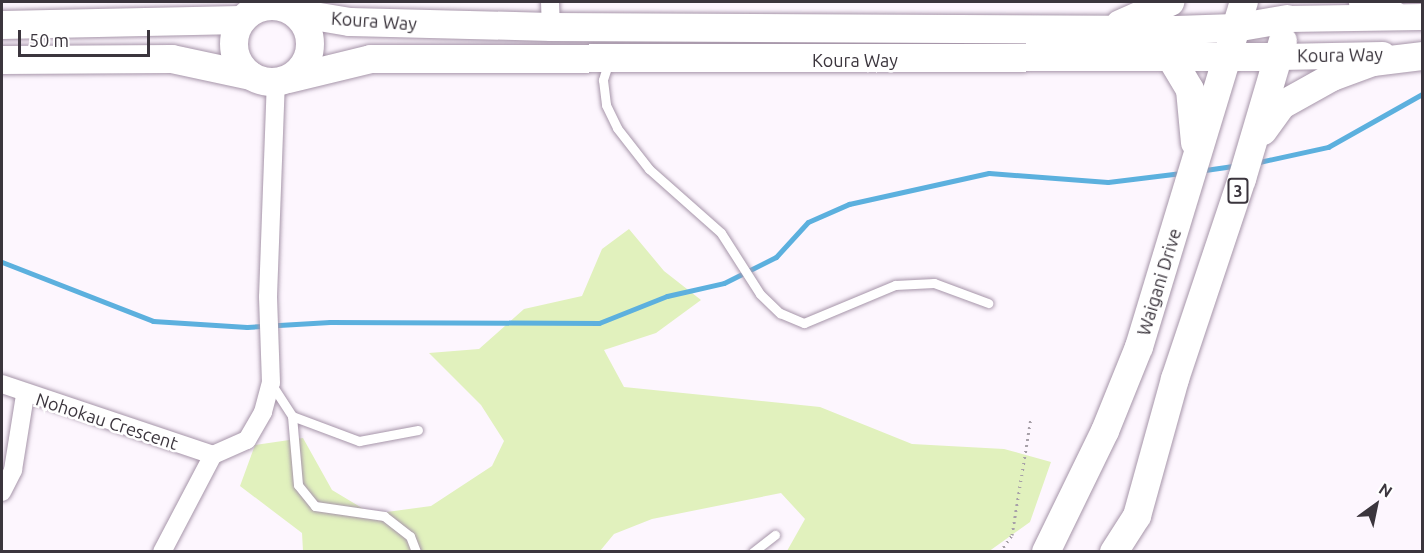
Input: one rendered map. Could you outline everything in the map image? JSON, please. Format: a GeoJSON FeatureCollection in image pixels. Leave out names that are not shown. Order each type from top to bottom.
{"type":"FeatureCollection","features":[{"type":"Feature","properties":{"kind":"highway"},"geometry":{"type":"LineString","coordinates":[[1116,27],[1170,2]]}},
{"type":"Feature","properties":{"kind":"highway","name":"Waigani Drive"},"geometry":{"type":"LineString","coordinates":[[1046,552],[1105,431],[1135,357],[1229,59],[1244,2]]}},
{"type":"Feature","properties":{"kind":"highway"},"geometry":{"type":"LineString","coordinates":[[1362,2],[1394,15]]}},
{"type":"Feature","properties":{"kind":"highway"},"geometry":{"type":"LineString","coordinates":[[272,5],[296,13],[310,34],[310,47],[300,71],[272,79],[235,56],[235,31],[241,20],[255,9],[272,5]]}},
{"type":"Feature","properties":{"kind":"highway","name":"Koura Way"},"geometry":{"type":"LineString","coordinates":[[296,13],[350,22],[550,14],[1236,28],[1290,10]]}},
{"type":"Feature","properties":{"kind":"highway","name":"3"},"geometry":{"type":"LineString","coordinates":[[1114,552],[1137,516],[1175,379],[1280,57],[1290,10]]}},
{"type":"Feature","properties":{"kind":"highway"},"geometry":{"type":"LineString","coordinates":[[2,25],[241,20]]}},
{"type":"Feature","properties":{"kind":"highway"},"geometry":{"type":"LineString","coordinates":[[1242,179],[1266,124],[1282,105],[1348,70],[1422,55]]}},
{"type":"Feature","properties":{"kind":"highway","name":"Koura Way"},"geometry":{"type":"LineString","coordinates":[[2,60],[172,59],[272,79],[371,59],[1229,59],[1280,57]]}},
{"type":"Feature","properties":{"kind":"highway"},"geometry":{"type":"LineString","coordinates":[[1171,58],[1190,90],[1196,160]]}},
{"type":"Feature","properties":{"kind":"highway"},"geometry":{"type":"LineString","coordinates":[[1132,552],[1137,516]]}},
{"type":"Feature","properties":{"kind":"main road","name":"Koura Way"},"geometry":{"type":"LineString","coordinates":[[1290,10],[1422,16]]}},
{"type":"Feature","properties":{"kind":"main road","name":"Koura Way"},"geometry":{"type":"LineString","coordinates":[[1280,57],[1422,55]]}},
{"type":"Feature","properties":{"kind":"street"},"geometry":{"type":"LineString","coordinates":[[162,552],[213,455],[247,440],[263,412],[271,383],[268,297],[272,79]]}},
{"type":"Feature","properties":{"kind":"street","name":"Nohokau Crescent"},"geometry":{"type":"LineString","coordinates":[[2,384],[25,395],[213,455]]}},
{"type":"Feature","properties":{"kind":"street"},"geometry":{"type":"LineString","coordinates":[[2,492],[13,470],[25,395]]}},
{"type":"Feature","properties":{"kind":"lane"},"geometry":{"type":"LineString","coordinates":[[610,59],[603,80],[606,105],[617,128],[649,169],[722,233],[769,304],[804,322],[895,285],[934,283],[988,303]]}},
{"type":"Feature","properties":{"kind":"lane"},"geometry":{"type":"LineString","coordinates":[[271,383],[292,416],[298,485],[315,506],[384,516],[410,536],[416,552]]}},
{"type":"Feature","properties":{"kind":"lane"},"geometry":{"type":"LineString","coordinates":[[292,416],[358,441],[418,430]]}},
{"type":"Feature","properties":{"kind":"lane"},"geometry":{"type":"LineString","coordinates":[[753,552],[775,535]]}},
{"type":"Feature","properties":{"kind":"path"},"geometry":{"type":"LineString","coordinates":[[1000,552],[1012,535],[1031,418]]}},
{"type":"Feature","properties":{"kind":"green space"},"geometry":{"type":"Polygon","coordinates":[[[629,229],[664,271],[701,300],[656,333],[604,350],[624,387],[820,407],[912,444],[1004,449],[1051,462],[1030,522],[988,552],[787,551],[805,519],[781,493],[652,519],[614,534],[600,551],[303,551],[302,533],[240,486],[255,445],[303,438],[332,490],[372,514],[431,506],[492,466],[504,441],[481,405],[429,353],[479,349],[524,309],[582,296],[602,249],[629,229]]]}},
{"type":"Feature","properties":{"kind":"waterway"},"geometry":{"type":"LineString","coordinates":[[1259,162],[1328,147],[1422,94]]}},
{"type":"Feature","properties":{"kind":"waterway"},"geometry":{"type":"LineString","coordinates":[[1205,170],[1235,166]]}},
{"type":"Feature","properties":{"kind":"waterway"},"geometry":{"type":"LineString","coordinates":[[2,262],[153,321],[247,327],[330,322],[599,323],[667,296],[724,283],[776,257],[808,222],[849,204],[989,173],[1108,182],[1181,173]]}}]}
